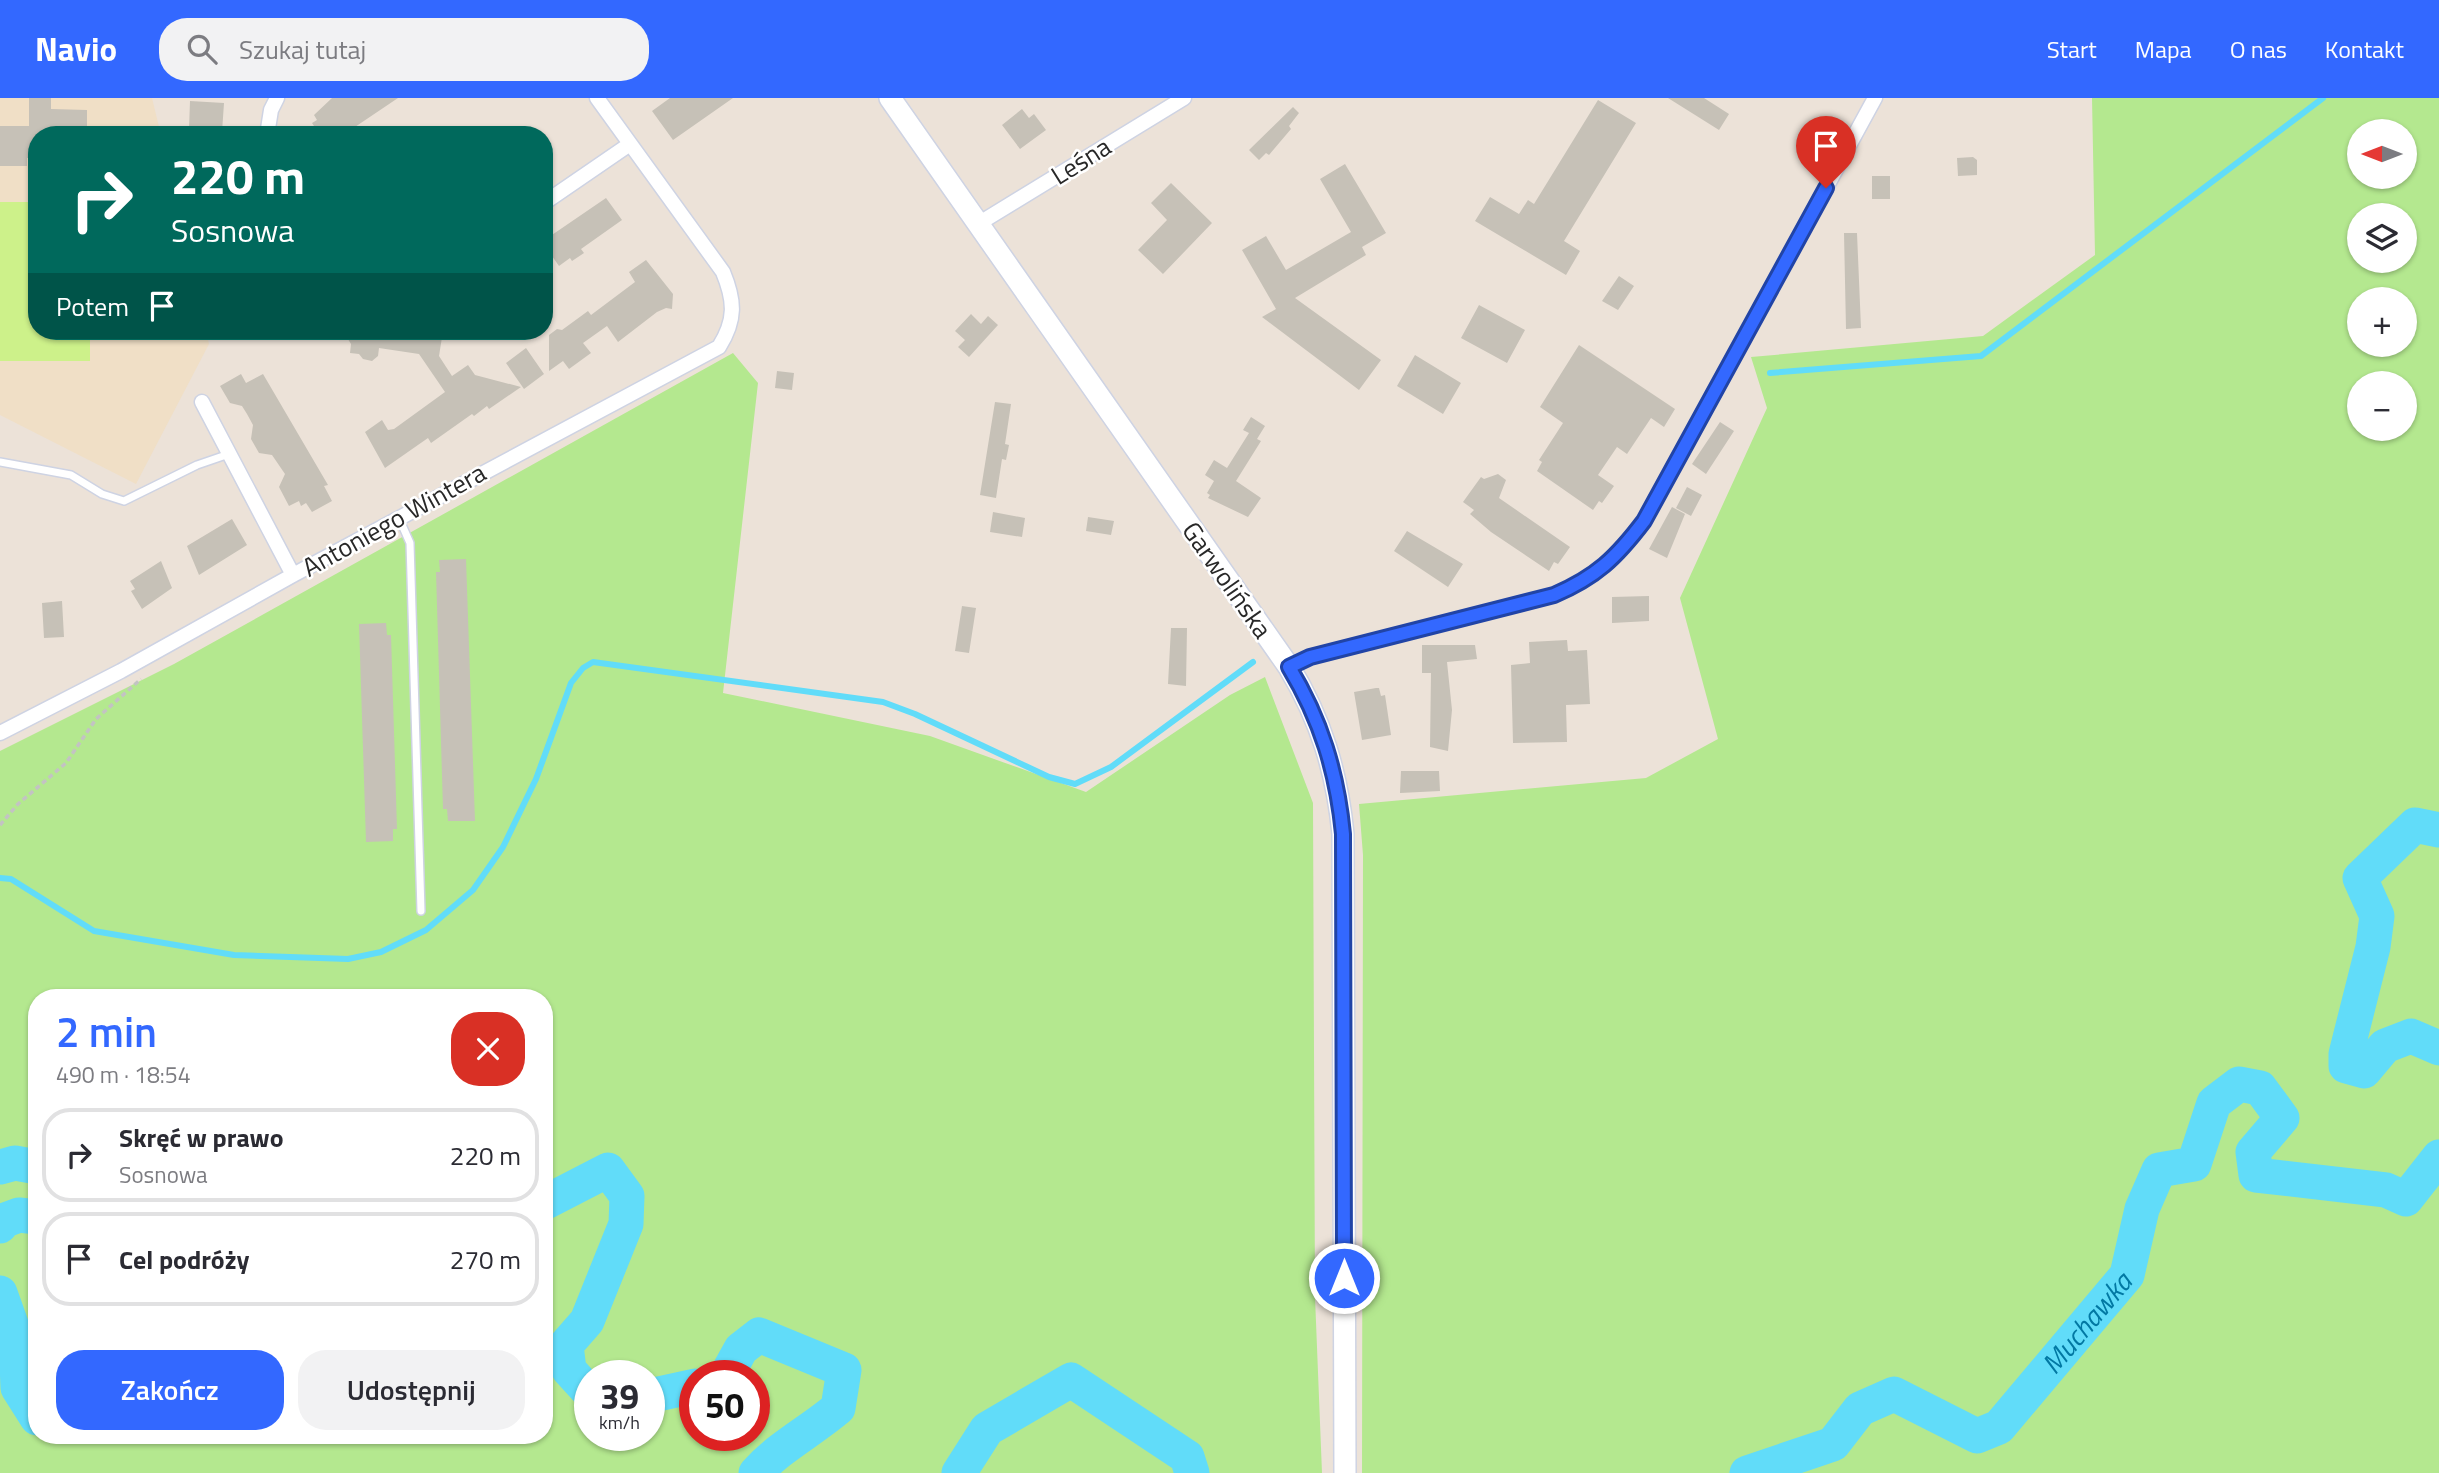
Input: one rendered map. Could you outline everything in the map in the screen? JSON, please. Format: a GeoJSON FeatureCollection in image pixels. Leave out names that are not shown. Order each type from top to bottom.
{"type":"FeatureCollection","features":[{"type":"Feature","properties":{"kind":"main road","name":"Garwolińska"},"geometry":{"type":"LineString","coordinates":[[890,98],[1289,667],[1312,707],[1329,752],[1336,778],[1343,834],[1345,1473]]}},
{"type":"Feature","properties":{"kind":"street"},"geometry":{"type":"LineString","coordinates":[[268,126],[271,110],[277,98]]}},
{"type":"Feature","properties":{"kind":"street"},"geometry":{"type":"LineString","coordinates":[[553,197],[630,144],[597,98]]}},
{"type":"Feature","properties":{"kind":"street","name":"Leśna"},"geometry":{"type":"LineString","coordinates":[[978,224],[1184,98]]}},
{"type":"Feature","properties":{"kind":"street"},"geometry":{"type":"LineString","coordinates":[[1289,667],[1310,657],[1554,595],[1587,581],[1618,555],[1644,521],[1875,98]]}},
{"type":"Feature","properties":{"kind":"street","name":"Antoniego Wintera"},"geometry":{"type":"LineString","coordinates":[[0,733],[719,347],[733,319],[732,294],[723,272],[630,144]]}},
{"type":"Feature","properties":{"kind":"street"},"geometry":{"type":"LineString","coordinates":[[202,402],[293,575]]}},
{"type":"Feature","properties":{"kind":"lane"},"geometry":{"type":"LineString","coordinates":[[2,464],[71,475],[102,495],[124,500],[156,488],[197,465],[229,454]]}},
{"type":"Feature","properties":{"kind":"lane"},"geometry":{"type":"LineString","coordinates":[[399,517],[410,543],[421,911]]}},
{"type":"Feature","properties":{"kind":"path"},"geometry":{"type":"LineString","coordinates":[[0,825],[18,804],[66,763],[96,719],[139,683],[158,650]]}},
{"type":"Feature","properties":{"kind":"shaded area"},"geometry":{"type":"Polygon","coordinates":[[[0,98],[152,98],[159,126],[28,126],[28,340],[208,340],[209,344],[136,484],[0,415],[0,98]]]}},
{"type":"Feature","properties":{"kind":"green space"},"geometry":{"type":"Polygon","coordinates":[[[2092,98],[2439,98],[2439,1473],[1362,1473],[1363,855],[1359,804],[1646,778],[1718,739],[1680,598],[1767,408],[1751,357],[1983,336],[2095,255],[2092,98]]]}},
{"type":"Feature","properties":{"kind":"green space"},"geometry":{"type":"Polygon","coordinates":[[[0,202],[28,202],[28,340],[90,340],[90,361],[0,361],[0,202]]]}},
{"type":"Feature","properties":{"kind":"green space"},"geometry":{"type":"Polygon","coordinates":[[[733,353],[758,383],[723,693],[930,736],[1086,792],[1230,695],[1265,677],[1313,803],[1315,1297],[1322,1473],[0,1473],[0,751],[174,664],[733,353]]]}},
{"type":"Feature","properties":{"kind":"building"},"geometry":{"type":"Polygon","coordinates":[[[29,98],[51,98],[51,109],[87,110],[87,126],[29,126],[29,98]]]}},
{"type":"Feature","properties":{"kind":"building"},"geometry":{"type":"Polygon","coordinates":[[[332,98],[398,98],[356,126],[314,126],[312,123],[317,120],[314,115],[332,98]]]}},
{"type":"Feature","properties":{"kind":"building"},"geometry":{"type":"Polygon","coordinates":[[[670,98],[733,98],[673,140],[652,111],[670,98]]]}},
{"type":"Feature","properties":{"kind":"building"},"geometry":{"type":"Polygon","coordinates":[[[1668,98],[1704,98],[1729,114],[1719,130],[1668,98]]]}},
{"type":"Feature","properties":{"kind":"building"},"geometry":{"type":"Polygon","coordinates":[[[1598,100],[1636,123],[1564,241],[1580,251],[1566,275],[1475,221],[1490,197],[1519,214],[1528,200],[1534,204],[1598,100]]]}},
{"type":"Feature","properties":{"kind":"building"},"geometry":{"type":"Polygon","coordinates":[[[190,101],[224,103],[222,126],[189,126],[190,101]]]}},
{"type":"Feature","properties":{"kind":"building"},"geometry":{"type":"Polygon","coordinates":[[[1293,107],[1299,113],[1289,126],[1291,129],[1269,155],[1266,153],[1259,160],[1249,150],[1293,107]]]}},
{"type":"Feature","properties":{"kind":"building"},"geometry":{"type":"Polygon","coordinates":[[[1022,109],[1029,118],[1034,114],[1046,130],[1020,149],[1002,125],[1022,109]]]}},
{"type":"Feature","properties":{"kind":"building"},"geometry":{"type":"Polygon","coordinates":[[[0,126],[28,126],[27,166],[0,166],[0,126]]]}},
{"type":"Feature","properties":{"kind":"building"},"geometry":{"type":"Polygon","coordinates":[[[1973,157],[1977,160],[1977,175],[1958,176],[1957,158],[1973,157]]]}},
{"type":"Feature","properties":{"kind":"building"},"geometry":{"type":"Polygon","coordinates":[[[1345,164],[1386,233],[1362,247],[1366,255],[1295,298],[1381,360],[1359,390],[1262,317],[1276,309],[1242,250],[1266,236],[1286,270],[1351,232],[1320,179],[1345,164]]]}},
{"type":"Feature","properties":{"kind":"building"},"geometry":{"type":"Polygon","coordinates":[[[1872,176],[1890,176],[1890,199],[1872,199],[1872,176]]]}},
{"type":"Feature","properties":{"kind":"building"},"geometry":{"type":"Polygon","coordinates":[[[1171,183],[1212,223],[1163,274],[1138,250],[1167,220],[1151,203],[1171,183]]]}},
{"type":"Feature","properties":{"kind":"building"},"geometry":{"type":"Polygon","coordinates":[[[606,198],[622,220],[581,249],[584,253],[559,266],[553,257],[553,234],[606,198]]]}},
{"type":"Feature","properties":{"kind":"building"},"geometry":{"type":"Polygon","coordinates":[[[1844,233],[1857,233],[1861,328],[1846,329],[1844,233]]]}},
{"type":"Feature","properties":{"kind":"building"},"geometry":{"type":"Polygon","coordinates":[[[646,260],[673,294],[672,309],[666,308],[657,312],[618,342],[607,326],[583,343],[591,353],[569,369],[563,361],[549,371],[549,340],[553,340],[553,332],[562,330],[588,311],[591,315],[635,282],[629,272],[646,260]]]}},
{"type":"Feature","properties":{"kind":"building"},"geometry":{"type":"Polygon","coordinates":[[[1619,276],[1634,286],[1618,310],[1602,301],[1619,276]]]}},
{"type":"Feature","properties":{"kind":"building"},"geometry":{"type":"Polygon","coordinates":[[[1479,305],[1525,330],[1507,363],[1461,338],[1479,305]]]}},
{"type":"Feature","properties":{"kind":"building"},"geometry":{"type":"Polygon","coordinates":[[[971,314],[981,324],[988,316],[998,325],[969,357],[958,347],[965,340],[955,331],[971,314]]]}},
{"type":"Feature","properties":{"kind":"building"},"geometry":{"type":"Polygon","coordinates":[[[349,340],[442,340],[439,356],[452,376],[468,365],[475,375],[521,387],[489,409],[487,406],[474,416],[472,414],[431,443],[428,438],[385,468],[365,432],[382,420],[388,430],[394,429],[445,392],[419,354],[379,348],[378,356],[372,361],[363,359],[359,354],[350,353],[349,340]]]}},
{"type":"Feature","properties":{"kind":"building"},"geometry":{"type":"Polygon","coordinates":[[[1579,345],[1675,409],[1664,427],[1651,418],[1627,454],[1617,447],[1598,475],[1614,486],[1602,503],[1599,501],[1593,510],[1537,471],[1542,462],[1539,460],[1563,423],[1540,407],[1579,345]]]}},
{"type":"Feature","properties":{"kind":"building"},"geometry":{"type":"Polygon","coordinates":[[[526,348],[544,374],[524,389],[506,363],[526,348]]]}},
{"type":"Feature","properties":{"kind":"building"},"geometry":{"type":"Polygon","coordinates":[[[1415,355],[1461,383],[1443,414],[1397,386],[1415,355]]]}},
{"type":"Feature","properties":{"kind":"building"},"geometry":{"type":"Polygon","coordinates":[[[777,371],[794,373],[792,390],[775,388],[777,371]]]}},
{"type":"Feature","properties":{"kind":"building"},"geometry":{"type":"Polygon","coordinates":[[[241,374],[246,383],[263,374],[328,485],[324,486],[332,501],[312,512],[306,503],[301,506],[299,501],[289,506],[279,487],[285,474],[272,455],[259,453],[251,439],[253,425],[247,414],[242,406],[230,403],[220,386],[241,374]]]}},
{"type":"Feature","properties":{"kind":"building"},"geometry":{"type":"Polygon","coordinates":[[[995,402],[1011,404],[1005,444],[1009,445],[1006,460],[1002,459],[996,498],[980,495],[995,402]]]}},
{"type":"Feature","properties":{"kind":"building"},"geometry":{"type":"Polygon","coordinates":[[[1251,417],[1265,426],[1257,439],[1261,441],[1236,481],[1261,498],[1248,517],[1208,498],[1210,495],[1207,493],[1214,481],[1205,475],[1214,460],[1227,468],[1249,433],[1243,430],[1251,417]]]}},
{"type":"Feature","properties":{"kind":"building"},"geometry":{"type":"Polygon","coordinates":[[[1720,422],[1734,431],[1706,474],[1692,464],[1720,422]]]}},
{"type":"Feature","properties":{"kind":"building"},"geometry":{"type":"Polygon","coordinates":[[[1498,474],[1506,480],[1499,498],[1570,547],[1558,564],[1554,562],[1549,571],[1491,532],[1470,514],[1474,510],[1463,502],[1481,477],[1484,479],[1498,474]]]}},
{"type":"Feature","properties":{"kind":"building"},"geometry":{"type":"Polygon","coordinates":[[[1687,487],[1702,495],[1691,516],[1676,508],[1687,487]]]}},
{"type":"Feature","properties":{"kind":"building"},"geometry":{"type":"Polygon","coordinates":[[[1672,507],[1685,514],[1667,558],[1649,549],[1672,507]]]}},
{"type":"Feature","properties":{"kind":"building"},"geometry":{"type":"Polygon","coordinates":[[[993,512],[1025,518],[1022,537],[990,532],[993,512]]]}},
{"type":"Feature","properties":{"kind":"building"},"geometry":{"type":"Polygon","coordinates":[[[1088,517],[1114,521],[1111,535],[1086,531],[1088,517]]]}},
{"type":"Feature","properties":{"kind":"building"},"geometry":{"type":"Polygon","coordinates":[[[232,519],[247,545],[199,575],[187,546],[232,519]]]}},
{"type":"Feature","properties":{"kind":"building"},"geometry":{"type":"Polygon","coordinates":[[[1407,531],[1463,564],[1448,587],[1394,551],[1407,531]]]}},
{"type":"Feature","properties":{"kind":"building"},"geometry":{"type":"Polygon","coordinates":[[[466,559],[475,821],[448,821],[447,809],[443,809],[436,572],[440,572],[439,560],[466,559]]]}},
{"type":"Feature","properties":{"kind":"building"},"geometry":{"type":"Polygon","coordinates":[[[161,561],[172,588],[142,609],[131,591],[135,589],[130,581],[161,561]]]}},
{"type":"Feature","properties":{"kind":"building"},"geometry":{"type":"Polygon","coordinates":[[[1649,596],[1649,621],[1612,623],[1612,597],[1649,596]]]}},
{"type":"Feature","properties":{"kind":"building"},"geometry":{"type":"Polygon","coordinates":[[[62,601],[64,637],[44,638],[42,603],[62,601]]]}},
{"type":"Feature","properties":{"kind":"building"},"geometry":{"type":"Polygon","coordinates":[[[962,606],[976,608],[969,653],[955,651],[962,606]]]}},
{"type":"Feature","properties":{"kind":"building"},"geometry":{"type":"Polygon","coordinates":[[[386,623],[387,635],[391,635],[397,829],[393,829],[393,841],[366,842],[359,624],[386,623]]]}},
{"type":"Feature","properties":{"kind":"building"},"geometry":{"type":"Polygon","coordinates":[[[1171,628],[1187,628],[1186,686],[1168,684],[1171,628]]]}},
{"type":"Feature","properties":{"kind":"building"},"geometry":{"type":"Polygon","coordinates":[[[1567,640],[1568,651],[1587,650],[1590,704],[1566,705],[1567,742],[1513,743],[1511,665],[1530,663],[1529,642],[1567,640]]]}},
{"type":"Feature","properties":{"kind":"building"},"geometry":{"type":"Polygon","coordinates":[[[1422,645],[1475,645],[1477,659],[1447,662],[1452,710],[1448,751],[1430,747],[1431,673],[1422,673],[1422,645]]]}},
{"type":"Feature","properties":{"kind":"building"},"geometry":{"type":"Polygon","coordinates":[[[1379,688],[1381,696],[1385,695],[1391,735],[1362,740],[1354,692],[1379,688]]]}},
{"type":"Feature","properties":{"kind":"building"},"geometry":{"type":"Polygon","coordinates":[[[1401,771],[1439,771],[1440,791],[1400,793],[1401,771]]]}},
{"type":"Feature","properties":{"kind":"waterway"},"geometry":{"type":"LineString","coordinates":[[1770,373],[1981,356],[2323,98]]}},
{"type":"Feature","properties":{"kind":"waterway"},"geometry":{"type":"LineString","coordinates":[[0,878],[11,879],[94,931],[234,955],[348,959],[381,952],[426,930],[473,890],[503,847],[536,779],[571,683],[583,668],[593,662],[883,702],[915,714],[1049,777],[1075,784],[1111,767],[1253,662]]}},
{"type":"Feature","properties":{"kind":"waterway","name":"Muchawka"},"geometry":{"type":"LineString","coordinates":[[2439,830],[2415,825],[2360,878],[2377,916],[2373,947],[2346,1054],[2346,1066],[2364,1071],[2385,1046],[2411,1036],[2439,1048]]}},
{"type":"Feature","properties":{"kind":"waterway","name":"Muchawka"},"geometry":{"type":"LineString","coordinates":[[1747,1473],[1833,1444],[1860,1409],[1894,1394],[1977,1436],[1999,1427],[2127,1275],[2142,1209],[2159,1170],[2194,1164],[2214,1103],[2239,1084],[2260,1088],[2282,1118],[2253,1152],[2256,1175],[2386,1190],[2406,1199],[2439,1157]]}},
{"type":"Feature","properties":{"kind":"waterway","name":"Muchawka"},"geometry":{"type":"LineString","coordinates":[[0,1167],[15,1163],[28,1165]]}},
{"type":"Feature","properties":{"kind":"waterway","name":"Muchawka"},"geometry":{"type":"LineString","coordinates":[[553,1198],[608,1170],[627,1196],[626,1224],[587,1321],[566,1345],[569,1370],[574,1375]]}},
{"type":"Feature","properties":{"kind":"waterway","name":"Muchawka"},"geometry":{"type":"LineString","coordinates":[[0,1226],[0,1222],[19,1215],[28,1216]]}},
{"type":"Feature","properties":{"kind":"waterway","name":"Muchawka"},"geometry":{"type":"LineString","coordinates":[[0,1293],[16,1338],[18,1388],[28,1404]]}},
{"type":"Feature","properties":{"kind":"waterway","name":"Muchawka"},"geometry":{"type":"LineString","coordinates":[[735,1360],[741,1349],[759,1335],[844,1370],[838,1408],[775,1455],[756,1473]]}},
{"type":"Feature","properties":{"kind":"waterway","name":"Muchawka"},"geometry":{"type":"LineString","coordinates":[[959,1473],[987,1429],[1071,1380],[1187,1457],[1192,1473]]}},
{"type":"Feature","properties":{"kind":"waterway","name":"Muchawka"},"geometry":{"type":"LineString","coordinates":[[665,1393],[679,1389]]}},
{"type":"Feature","properties":{"kind":"route"},"geometry":{"type":"LineString","coordinates":[[1344,1278],[1343,834],[1336,778],[1329,752],[1312,707],[1289,667],[1310,657],[1554,595],[1587,581],[1618,555],[1644,521],[1826,188]]}}]}
